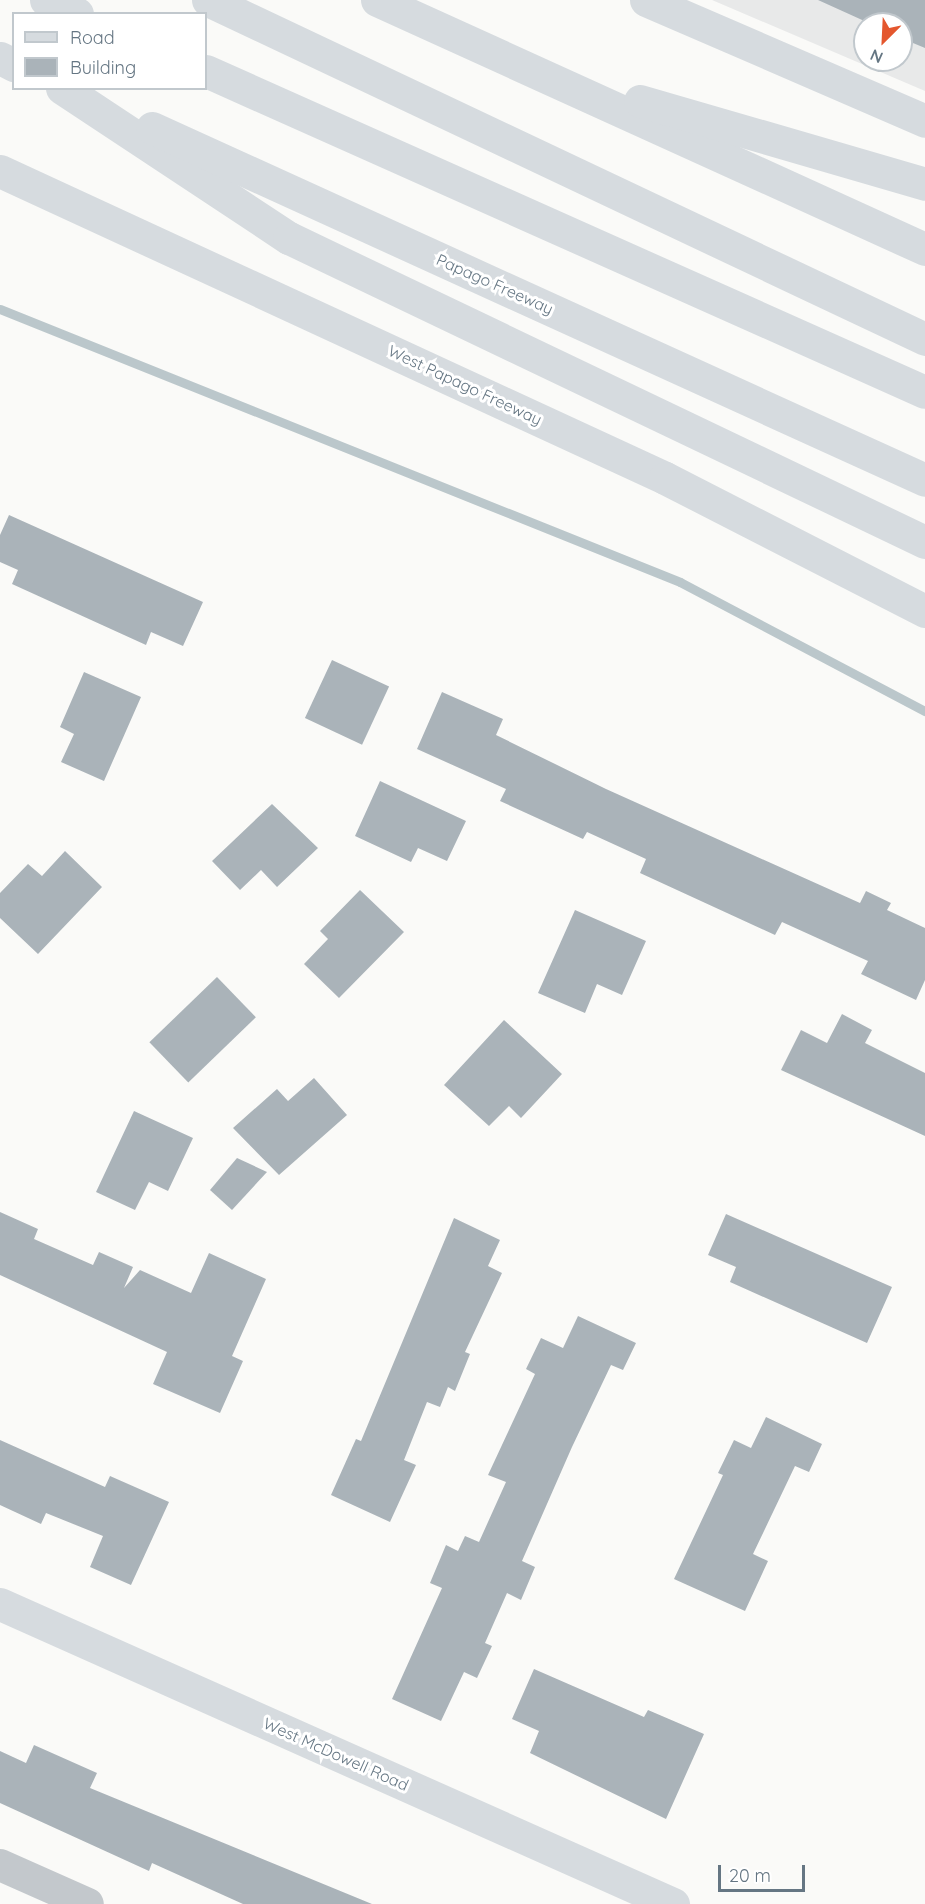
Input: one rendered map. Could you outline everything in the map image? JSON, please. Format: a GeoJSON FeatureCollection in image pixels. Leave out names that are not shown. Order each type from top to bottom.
{"type":"FeatureCollection","features":[{"type":"Feature","properties":{"kind":"main road"},"geometry":{"type":"LineString","coordinates":[[46,0],[72,12]]}},
{"type":"Feature","properties":{"kind":"main road"},"geometry":{"type":"LineString","coordinates":[[208,0],[925,339]]}},
{"type":"Feature","properties":{"kind":"main road"},"geometry":{"type":"LineString","coordinates":[[377,0],[925,249]]}},
{"type":"Feature","properties":{"kind":"main road"},"geometry":{"type":"LineString","coordinates":[[646,0],[925,121]]}},
{"type":"Feature","properties":{"kind":"main road"},"geometry":{"type":"LineString","coordinates":[[529,69],[925,184]]}},
{"type":"Feature","properties":{"kind":"main road"},"geometry":{"type":"LineString","coordinates":[[207,71],[925,392]]}},
{"type":"Feature","properties":{"kind":"main road"},"geometry":{"type":"LineString","coordinates":[[66,90],[289,238],[925,542]]}},
{"type":"Feature","properties":{"kind":"main road","name":"Papago Freeway"},"geometry":{"type":"LineString","coordinates":[[67,90],[925,480]]}},
{"type":"Feature","properties":{"kind":"main road","name":"West Papago Freeway"},"geometry":{"type":"LineString","coordinates":[[0,171],[665,478],[925,611]]}},
{"type":"Feature","properties":{"kind":"main road","name":"West McDowell Road"},"geometry":{"type":"LineString","coordinates":[[0,1604],[673,1904]]}},
{"type":"Feature","properties":{"kind":"street"},"geometry":{"type":"LineString","coordinates":[[0,1865],[88,1904]]}},
{"type":"Feature","properties":{"kind":"shaded area"},"geometry":{"type":"Polygon","coordinates":[[[712,0],[925,0],[925,91],[881,72],[913,72],[913,12],[853,12],[853,60],[712,0]]]}},
{"type":"Feature","properties":{"kind":"building"},"geometry":{"type":"Polygon","coordinates":[[[818,0],[925,0],[925,48],[913,43],[913,12],[853,12],[853,16],[818,0]]]}},
{"type":"Feature","properties":{"kind":"building"},"geometry":{"type":"Polygon","coordinates":[[[9,515],[203,602],[183,646],[151,632],[146,645],[12,584],[18,570],[0,562],[0,535],[9,515]]]}},
{"type":"Feature","properties":{"kind":"building"},"geometry":{"type":"Polygon","coordinates":[[[332,660],[389,687],[362,745],[305,718],[332,660]]]}},
{"type":"Feature","properties":{"kind":"building"},"geometry":{"type":"Polygon","coordinates":[[[84,672],[141,697],[104,781],[61,762],[74,734],[60,727],[84,672]]]}},
{"type":"Feature","properties":{"kind":"building"},"geometry":{"type":"Polygon","coordinates":[[[442,692],[503,719],[496,735],[606,789],[860,903],[866,891],[891,903],[887,910],[925,928],[925,980],[916,1000],[861,974],[868,961],[782,922],[775,935],[640,873],[646,859],[587,832],[583,839],[500,801],[506,789],[417,749],[442,692]]]}},
{"type":"Feature","properties":{"kind":"building"},"geometry":{"type":"Polygon","coordinates":[[[380,781],[466,821],[447,861],[418,848],[411,862],[355,836],[380,781]]]}},
{"type":"Feature","properties":{"kind":"building"},"geometry":{"type":"Polygon","coordinates":[[[272,804],[318,848],[277,887],[261,870],[240,890],[212,861],[272,804]]]}},
{"type":"Feature","properties":{"kind":"building"},"geometry":{"type":"Polygon","coordinates":[[[65,851],[102,887],[38,954],[0,918],[0,893],[28,864],[42,876],[65,851]]]}},
{"type":"Feature","properties":{"kind":"building"},"geometry":{"type":"Polygon","coordinates":[[[360,890],[404,932],[339,998],[304,964],[328,939],[320,931],[360,890]]]}},
{"type":"Feature","properties":{"kind":"building"},"geometry":{"type":"Polygon","coordinates":[[[575,910],[646,941],[622,995],[597,984],[585,1013],[538,993],[575,910]]]}},
{"type":"Feature","properties":{"kind":"building"},"geometry":{"type":"Polygon","coordinates":[[[217,977],[256,1017],[188,1083],[149,1042],[217,977]]]}},
{"type":"Feature","properties":{"kind":"building"},"geometry":{"type":"Polygon","coordinates":[[[842,1014],[872,1030],[865,1043],[925,1073],[925,1136],[781,1070],[801,1030],[827,1043],[842,1014]]]}},
{"type":"Feature","properties":{"kind":"building"},"geometry":{"type":"Polygon","coordinates":[[[504,1020],[562,1074],[521,1118],[509,1106],[489,1126],[444,1085],[504,1020]]]}},
{"type":"Feature","properties":{"kind":"building"},"geometry":{"type":"Polygon","coordinates":[[[314,1078],[347,1115],[279,1175],[233,1128],[277,1089],[288,1101],[314,1078]]]}},
{"type":"Feature","properties":{"kind":"building"},"geometry":{"type":"Polygon","coordinates":[[[134,1111],[193,1138],[168,1191],[149,1182],[135,1210],[96,1192],[134,1111]]]}},
{"type":"Feature","properties":{"kind":"building"},"geometry":{"type":"Polygon","coordinates":[[[237,1158],[267,1172],[232,1210],[210,1190],[237,1158]]]}},
{"type":"Feature","properties":{"kind":"building"},"geometry":{"type":"Polygon","coordinates":[[[0,1212],[38,1229],[34,1239],[93,1265],[99,1252],[133,1267],[124,1288],[140,1270],[191,1293],[209,1253],[266,1279],[232,1356],[243,1361],[220,1413],[153,1384],[167,1352],[0,1275],[0,1212]]]}},
{"type":"Feature","properties":{"kind":"building"},"geometry":{"type":"Polygon","coordinates":[[[726,1214],[892,1287],[867,1343],[730,1282],[736,1267],[708,1255],[726,1214]]]}},
{"type":"Feature","properties":{"kind":"building"},"geometry":{"type":"Polygon","coordinates":[[[454,1218],[500,1240],[488,1266],[502,1273],[465,1352],[470,1354],[455,1391],[448,1387],[440,1407],[427,1402],[404,1460],[416,1465],[390,1522],[331,1495],[356,1439],[361,1441],[454,1218]]]}},
{"type":"Feature","properties":{"kind":"building"},"geometry":{"type":"Polygon","coordinates":[[[578,1316],[636,1343],[623,1370],[611,1365],[572,1447],[522,1561],[535,1567],[521,1600],[507,1593],[485,1643],[492,1646],[477,1678],[464,1672],[441,1721],[392,1699],[442,1588],[430,1583],[446,1545],[458,1551],[465,1536],[479,1542],[506,1482],[488,1475],[535,1374],[526,1369],[541,1338],[563,1348],[578,1316]]]}},
{"type":"Feature","properties":{"kind":"building"},"geometry":{"type":"Polygon","coordinates":[[[766,1417],[822,1444],[809,1472],[795,1466],[753,1554],[768,1561],[745,1611],[674,1579],[723,1475],[718,1473],[734,1440],[751,1448],[766,1417]]]}},
{"type":"Feature","properties":{"kind":"building"},"geometry":{"type":"Polygon","coordinates":[[[0,1440],[105,1487],[110,1476],[169,1502],[131,1585],[90,1567],[103,1536],[46,1513],[41,1524],[0,1505],[0,1440]]]}},
{"type":"Feature","properties":{"kind":"building"},"geometry":{"type":"Polygon","coordinates":[[[534,1669],[644,1717],[648,1710],[704,1734],[666,1819],[530,1753],[539,1731],[512,1719],[534,1669]]]}},
{"type":"Feature","properties":{"kind":"building"},"geometry":{"type":"Polygon","coordinates":[[[34,1745],[97,1773],[90,1788],[372,1904],[243,1904],[152,1863],[149,1871],[0,1803],[0,1751],[26,1763],[34,1745]]]}},
{"type":"Feature","properties":{"kind":"waterway"},"geometry":{"type":"LineString","coordinates":[[0,309],[680,582],[925,711]]}}]}
